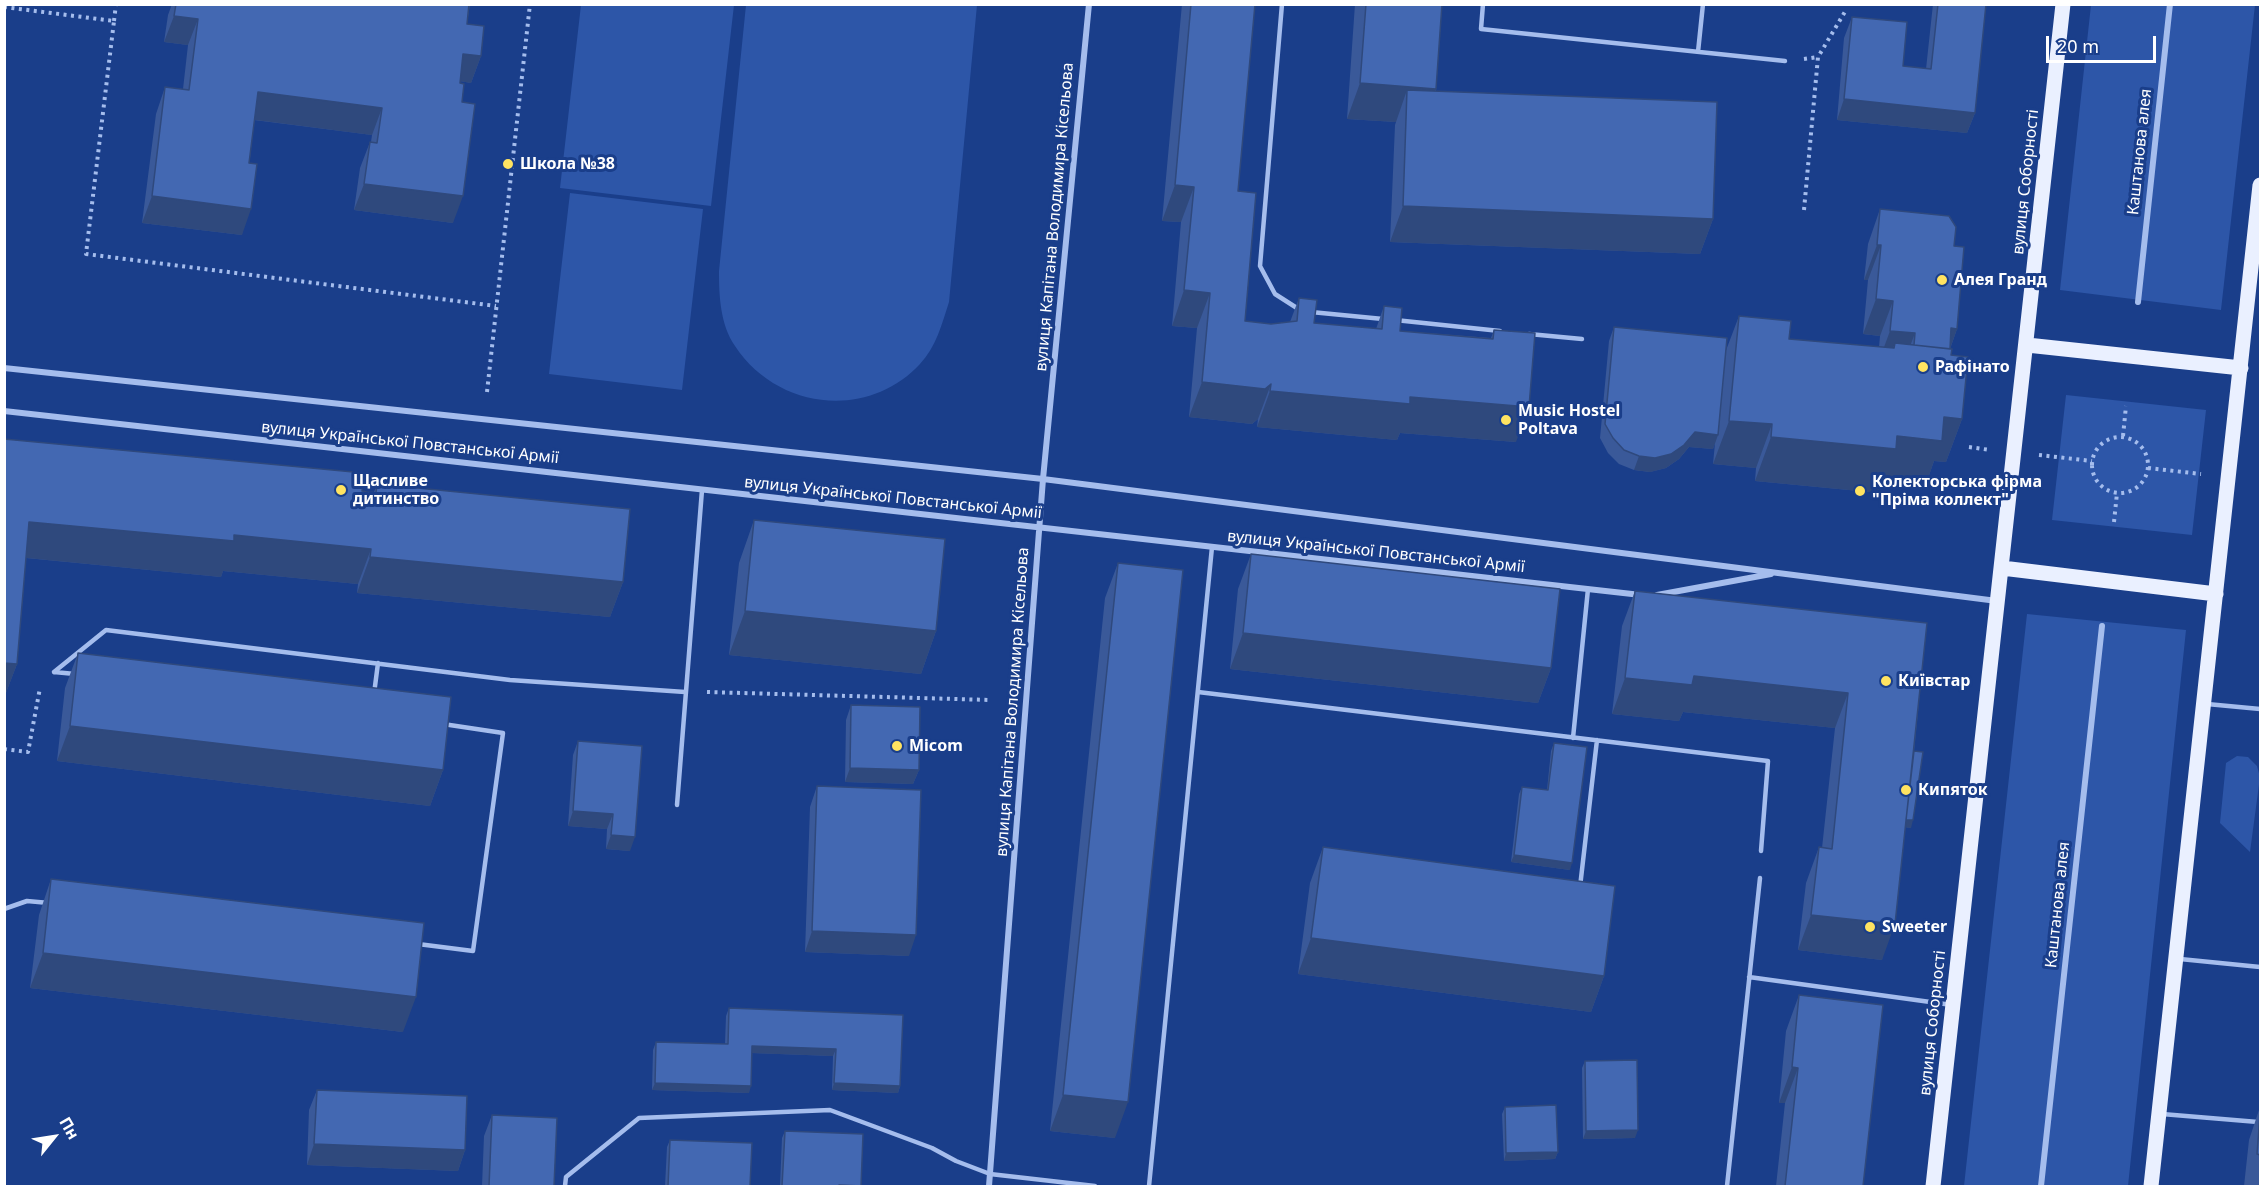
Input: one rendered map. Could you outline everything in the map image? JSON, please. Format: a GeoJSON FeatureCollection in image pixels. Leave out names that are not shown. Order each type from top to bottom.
{"type":"FeatureCollection","features":[{"type":"Feature","properties":{"kind":"main road","name":"вулиця Соборності"},"geometry":{"type":"LineString","coordinates":[[1933,1186],[2063,4]]}},
{"type":"Feature","properties":{"kind":"main road"},"geometry":{"type":"LineString","coordinates":[[2151,1186],[2258,222],[2260,185]]}},
{"type":"Feature","properties":{"kind":"main road"},"geometry":{"type":"LineString","coordinates":[[2027,345],[2241,368]]}},
{"type":"Feature","properties":{"kind":"main road"},"geometry":{"type":"LineString","coordinates":[[2002,568],[2216,594]]}},
{"type":"Feature","properties":{"kind":"street","name":"вулиця Капітана Володимира Кісельова"},"geometry":{"type":"LineString","coordinates":[[989,1186],[1043,479],[1089,4]]}},
{"type":"Feature","properties":{"kind":"street","name":"Каштанова алея"},"geometry":{"type":"LineString","coordinates":[[2138,302],[2170,4]]}},
{"type":"Feature","properties":{"kind":"street","name":"вулиця Української Повстанської Армії"},"geometry":{"type":"LineString","coordinates":[[4,368],[1043,479],[1998,602]]}},
{"type":"Feature","properties":{"kind":"street","name":"вулиця Української Повстанської Армії"},"geometry":{"type":"LineString","coordinates":[[4,411],[1651,596],[1777,573]]}},
{"type":"Feature","properties":{"kind":"street","name":"Каштанова алея"},"geometry":{"type":"LineString","coordinates":[[2041,1186],[2102,626]]}},
{"type":"Feature","properties":{"kind":"lane"},"geometry":{"type":"LineString","coordinates":[[1282,4],[1260,266],[1275,294],[1301,311],[1501,331]]}},
{"type":"Feature","properties":{"kind":"lane"},"geometry":{"type":"LineString","coordinates":[[1483,4],[1480,29],[1785,61]]}},
{"type":"Feature","properties":{"kind":"lane"},"geometry":{"type":"LineString","coordinates":[[1698,52],[1703,4]]}},
{"type":"Feature","properties":{"kind":"lane"},"geometry":{"type":"LineString","coordinates":[[1525,333],[1582,339]]}},
{"type":"Feature","properties":{"kind":"lane"},"geometry":{"type":"LineString","coordinates":[[677,805],[702,490]]}},
{"type":"Feature","properties":{"kind":"lane"},"geometry":{"type":"LineString","coordinates":[[1149,1186],[1212,547]]}},
{"type":"Feature","properties":{"kind":"lane"},"geometry":{"type":"LineString","coordinates":[[1574,738],[1588,589]]}},
{"type":"Feature","properties":{"kind":"lane"},"geometry":{"type":"LineString","coordinates":[[54,672],[106,630],[510,680],[685,692]]}},
{"type":"Feature","properties":{"kind":"lane"},"geometry":{"type":"LineString","coordinates":[[373,704],[378,663]]}},
{"type":"Feature","properties":{"kind":"lane"},"geometry":{"type":"LineString","coordinates":[[54,672],[77,675]]}},
{"type":"Feature","properties":{"kind":"lane"},"geometry":{"type":"LineString","coordinates":[[1198,692],[1768,761],[1761,851]]}},
{"type":"Feature","properties":{"kind":"lane"},"geometry":{"type":"LineString","coordinates":[[2204,703],[2260,709]]}},
{"type":"Feature","properties":{"kind":"lane"},"geometry":{"type":"LineString","coordinates":[[415,944],[473,951],[503,733],[438,724]]}},
{"type":"Feature","properties":{"kind":"lane"},"geometry":{"type":"LineString","coordinates":[[1579,899],[1597,740]]}},
{"type":"Feature","properties":{"kind":"lane"},"geometry":{"type":"LineString","coordinates":[[1727,1186],[1760,878]]}},
{"type":"Feature","properties":{"kind":"lane"},"geometry":{"type":"LineString","coordinates":[[4,909],[27,901],[50,904]]}},
{"type":"Feature","properties":{"kind":"lane"},"geometry":{"type":"LineString","coordinates":[[2176,958],[2260,967]]}},
{"type":"Feature","properties":{"kind":"lane"},"geometry":{"type":"LineString","coordinates":[[1749,977],[1953,1005]]}},
{"type":"Feature","properties":{"kind":"lane"},"geometry":{"type":"LineString","coordinates":[[565,1186],[566,1176],[639,1118],[830,1110],[932,1148],[990,1174],[1095,1186]]}},
{"type":"Feature","properties":{"kind":"lane"},"geometry":{"type":"LineString","coordinates":[[2159,1114],[2258,1122]]}},
{"type":"Feature","properties":{"kind":"path"},"geometry":{"type":"LineString","coordinates":[[116,4],[86,254],[496,306]]}},
{"type":"Feature","properties":{"kind":"path"},"geometry":{"type":"LineString","coordinates":[[487,392],[530,4]]}},
{"type":"Feature","properties":{"kind":"path"},"geometry":{"type":"LineString","coordinates":[[4,7],[114,21]]}},
{"type":"Feature","properties":{"kind":"path"},"geometry":{"type":"LineString","coordinates":[[1804,210],[1818,57],[1846,10]]}},
{"type":"Feature","properties":{"kind":"path"},"geometry":{"type":"LineString","coordinates":[[2123,436],[2126,406]]}},
{"type":"Feature","properties":{"kind":"path"},"geometry":{"type":"LineString","coordinates":[[2114,436],[2123,436],[2139,444],[2148,459],[2148,468],[2141,484],[2134,489],[2117,493],[2101,486],[2092,470],[2092,461],[2099,445],[2114,436]]}},
{"type":"Feature","properties":{"kind":"path"},"geometry":{"type":"LineString","coordinates":[[2148,468],[2201,474]]}},
{"type":"Feature","properties":{"kind":"path"},"geometry":{"type":"LineString","coordinates":[[2114,522],[2117,493]]}},
{"type":"Feature","properties":{"kind":"path"},"geometry":{"type":"LineString","coordinates":[[4,749],[28,752],[41,681],[54,672]]}},
{"type":"Feature","properties":{"kind":"path"},"geometry":{"type":"LineString","coordinates":[[685,692],[991,700]]}},
{"type":"Feature","properties":{"kind":"shaded area"},"geometry":{"type":"Polygon","coordinates":[[[581,5],[734,5],[711,206],[560,188],[581,5]]]}},
{"type":"Feature","properties":{"kind":"shaded area"},"geometry":{"type":"Polygon","coordinates":[[[746,5],[977,5],[949,302],[938,335],[926,357],[899,382],[874,394],[849,400],[823,400],[798,394],[774,383],[753,367],[735,346],[723,319],[719,271],[746,5]]]}},
{"type":"Feature","properties":{"kind":"shaded area"},"geometry":{"type":"Polygon","coordinates":[[[2091,5],[2255,5],[2221,310],[2060,290],[2091,5]]]}},
{"type":"Feature","properties":{"kind":"shaded area"},"geometry":{"type":"Polygon","coordinates":[[[570,193],[703,209],[682,390],[549,374],[570,193]]]}},
{"type":"Feature","properties":{"kind":"shaded area"},"geometry":{"type":"Polygon","coordinates":[[[2066,395],[2206,410],[2192,535],[2052,520],[2066,395]]]}},
{"type":"Feature","properties":{"kind":"shaded area"},"geometry":{"type":"Polygon","coordinates":[[[2027,614],[2186,630],[2128,1186],[1964,1186],[2027,614]]]}},
{"type":"Feature","properties":{"kind":"shaded area"},"geometry":{"type":"Polygon","coordinates":[[[2237,756],[2248,757],[2257,766],[2260,777],[2250,852],[2220,823],[2226,763],[2237,756]]]}},
{"type":"Feature","properties":{"kind":"building"},"geometry":{"type":"Polygon","coordinates":[[[176,4],[469,4],[467,24],[484,26],[481,56],[463,54],[460,83],[464,84],[462,102],[475,104],[463,196],[364,184],[370,142],[377,143],[382,108],[258,92],[249,163],[257,164],[251,209],[152,196],[165,87],[189,90],[198,19],[174,16],[176,4]]]}},
{"type":"Feature","properties":{"kind":"building"},"geometry":{"type":"Polygon","coordinates":[[[1191,4],[1255,4],[1238,191],[1256,193],[1245,321],[1271,324],[1297,321],[1299,298],[1317,300],[1314,323],[1382,329],[1384,306],[1402,308],[1400,331],[1493,339],[1494,330],[1535,333],[1529,407],[1410,397],[1410,404],[1270,391],[1271,384],[1265,389],[1202,382],[1210,293],[1184,290],[1194,187],[1175,185],[1191,4]]]}},
{"type":"Feature","properties":{"kind":"building"},"geometry":{"type":"Polygon","coordinates":[[[1366,4],[1442,4],[1436,89],[1360,83],[1366,4]]]}},
{"type":"Feature","properties":{"kind":"building"},"geometry":{"type":"Polygon","coordinates":[[[1938,4],[1986,4],[1975,113],[1844,99],[1852,17],[1907,22],[1903,66],[1931,69],[1938,4]]]}},
{"type":"Feature","properties":{"kind":"building"},"geometry":{"type":"Polygon","coordinates":[[[1407,90],[1717,102],[1713,219],[1403,206],[1407,90]]]}},
{"type":"Feature","properties":{"kind":"building"},"geometry":{"type":"Polygon","coordinates":[[[1880,209],[1949,216],[1956,227],[1954,246],[1964,247],[1957,329],[1951,328],[1950,349],[1914,345],[1915,333],[1890,331],[1893,301],[1876,299],[1881,245],[1877,245],[1880,209]]]}},
{"type":"Feature","properties":{"kind":"building"},"geometry":{"type":"Polygon","coordinates":[[[1739,316],[1791,321],[1789,339],[1894,348],[1895,343],[1952,349],[1951,355],[1968,357],[1962,419],[1944,417],[1942,441],[1897,436],[1896,449],[1771,437],[1772,424],[1729,421],[1739,316]]]}},
{"type":"Feature","properties":{"kind":"building"},"geometry":{"type":"Polygon","coordinates":[[[1614,327],[1727,338],[1718,435],[1695,432],[1684,445],[1671,454],[1655,458],[1639,456],[1624,450],[1613,438],[1605,424],[1614,327]]]}},
{"type":"Feature","properties":{"kind":"building"},"geometry":{"type":"Polygon","coordinates":[[[4,439],[364,473],[362,491],[376,493],[377,484],[630,509],[623,582],[370,557],[371,549],[234,535],[234,541],[29,522],[17,664],[4,663],[4,439]]]}},
{"type":"Feature","properties":{"kind":"building"},"geometry":{"type":"Polygon","coordinates":[[[754,520],[945,539],[936,631],[745,611],[754,520]]]}},
{"type":"Feature","properties":{"kind":"building"},"geometry":{"type":"Polygon","coordinates":[[[1251,554],[1560,589],[1551,668],[1243,633],[1251,554]]]}},
{"type":"Feature","properties":{"kind":"building"},"geometry":{"type":"Polygon","coordinates":[[[1118,563],[1183,570],[1128,1102],[1063,1095],[1118,563]]]}},
{"type":"Feature","properties":{"kind":"building"},"geometry":{"type":"Polygon","coordinates":[[[1635,591],[1927,623],[1895,924],[1811,915],[1819,847],[1832,849],[1848,693],[1694,676],[1692,685],[1625,678],[1635,591]]]}},
{"type":"Feature","properties":{"kind":"building"},"geometry":{"type":"Polygon","coordinates":[[[78,653],[451,697],[443,770],[70,726],[78,653]]]}},
{"type":"Feature","properties":{"kind":"building"},"geometry":{"type":"Polygon","coordinates":[[[851,705],[920,707],[919,770],[850,768],[851,705]]]}},
{"type":"Feature","properties":{"kind":"building"},"geometry":{"type":"Polygon","coordinates":[[[578,741],[642,746],[635,837],[611,835],[613,814],[573,811],[578,741]]]}},
{"type":"Feature","properties":{"kind":"building"},"geometry":{"type":"Polygon","coordinates":[[[1554,743],[1587,747],[1572,863],[1514,855],[1522,787],[1548,790],[1554,743]]]}},
{"type":"Feature","properties":{"kind":"building"},"geometry":{"type":"Polygon","coordinates":[[[1914,751],[1923,752],[1913,820],[1906,820],[1914,751]]]}},
{"type":"Feature","properties":{"kind":"building"},"geometry":{"type":"Polygon","coordinates":[[[817,786],[921,790],[916,935],[812,931],[817,786]]]}},
{"type":"Feature","properties":{"kind":"building"},"geometry":{"type":"Polygon","coordinates":[[[1323,847],[1615,886],[1604,976],[1311,938],[1323,847]]]}},
{"type":"Feature","properties":{"kind":"building"},"geometry":{"type":"Polygon","coordinates":[[[51,879],[424,923],[416,997],[43,953],[51,879]]]}},
{"type":"Feature","properties":{"kind":"building"},"geometry":{"type":"Polygon","coordinates":[[[1799,995],[1883,1005],[1863,1186],[1785,1186],[1798,1068],[1792,1067],[1799,995]]]}},
{"type":"Feature","properties":{"kind":"building"},"geometry":{"type":"Polygon","coordinates":[[[729,1008],[903,1015],[900,1086],[834,1083],[836,1049],[752,1046],[751,1086],[655,1083],[656,1042],[728,1044],[729,1008]]]}},
{"type":"Feature","properties":{"kind":"building"},"geometry":{"type":"Polygon","coordinates":[[[1637,1060],[1638,1130],[1586,1131],[1585,1061],[1637,1060]]]}},
{"type":"Feature","properties":{"kind":"building"},"geometry":{"type":"Polygon","coordinates":[[[317,1090],[467,1096],[465,1150],[314,1144],[317,1090]]]}},
{"type":"Feature","properties":{"kind":"building"},"geometry":{"type":"Polygon","coordinates":[[[1556,1105],[1558,1152],[1506,1153],[1505,1107],[1556,1105]]]}},
{"type":"Feature","properties":{"kind":"building"},"geometry":{"type":"Polygon","coordinates":[[[492,1115],[557,1118],[554,1186],[489,1186],[492,1115]]]}},
{"type":"Feature","properties":{"kind":"building"},"geometry":{"type":"Polygon","coordinates":[[[2260,1115],[2260,1155],[2257,1154],[2260,1115]]]}},
{"type":"Feature","properties":{"kind":"building"},"geometry":{"type":"Polygon","coordinates":[[[785,1131],[863,1134],[861,1186],[782,1186],[785,1131]]]}},
{"type":"Feature","properties":{"kind":"building"},"geometry":{"type":"Polygon","coordinates":[[[670,1140],[752,1143],[750,1186],[668,1186],[670,1140]]]}},
{"type":"Feature","properties":{"kind":"place","name":"Школа №38"},"geometry":{"type":"Point","coordinates":[508,164]}},
{"type":"Feature","properties":{"kind":"place","name":"Алея Гранд"},"geometry":{"type":"Point","coordinates":[1942,280]}},
{"type":"Feature","properties":{"kind":"place","name":"Рафінато"},"geometry":{"type":"Point","coordinates":[1923,367]}},
{"type":"Feature","properties":{"kind":"place","name":"Music Hostel Poltava"},"geometry":{"type":"Point","coordinates":[1506,420]}},
{"type":"Feature","properties":{"kind":"place","name":"Щасливе дитинство"},"geometry":{"type":"Point","coordinates":[341,490]}},
{"type":"Feature","properties":{"kind":"place","name":"Колекторська фірма \"Пріма коллект\""},"geometry":{"type":"Point","coordinates":[1860,491]}},
{"type":"Feature","properties":{"kind":"place","name":"Київстар"},"geometry":{"type":"Point","coordinates":[1886,681]}},
{"type":"Feature","properties":{"kind":"place","name":"Micom"},"geometry":{"type":"Point","coordinates":[897,746]}},
{"type":"Feature","properties":{"kind":"place","name":"Кипяток"},"geometry":{"type":"Point","coordinates":[1906,790]}},
{"type":"Feature","properties":{"kind":"place","name":"Sweeter"},"geometry":{"type":"Point","coordinates":[1870,927]}}]}
